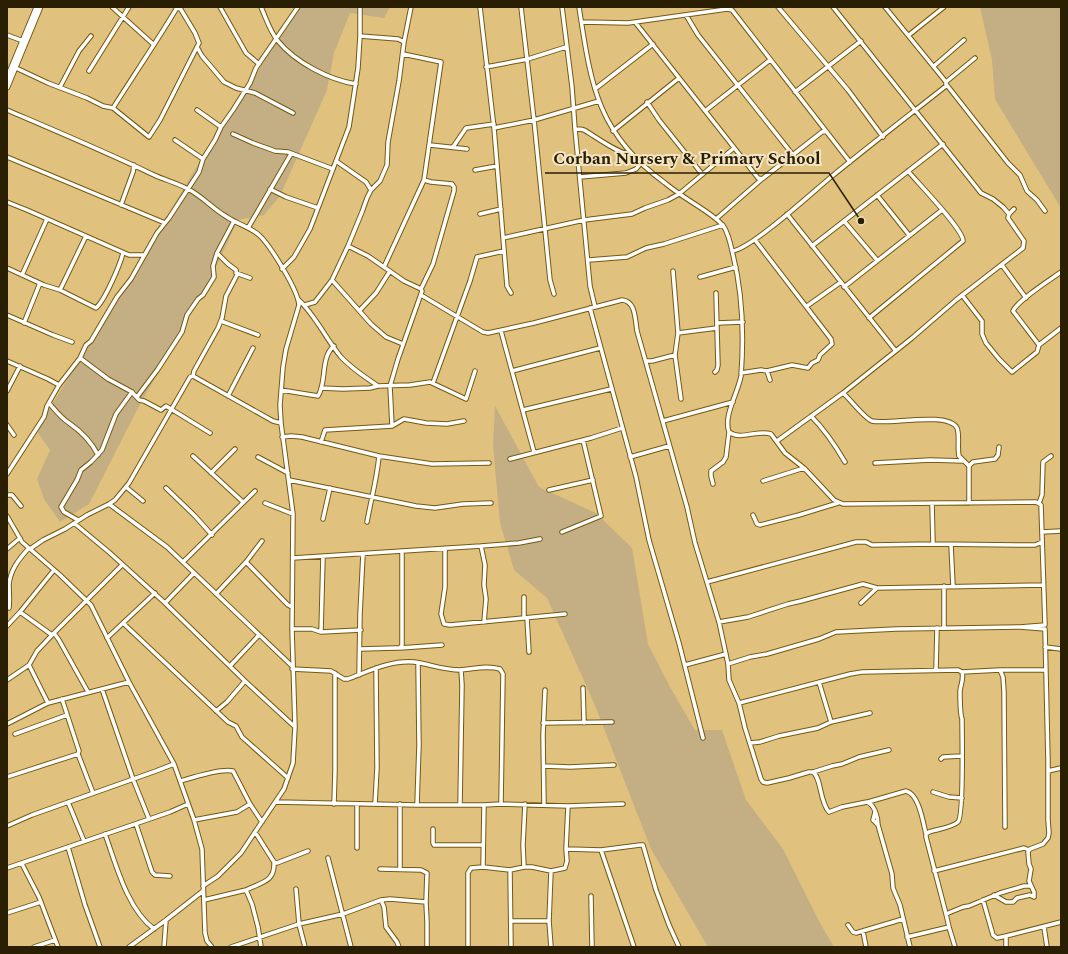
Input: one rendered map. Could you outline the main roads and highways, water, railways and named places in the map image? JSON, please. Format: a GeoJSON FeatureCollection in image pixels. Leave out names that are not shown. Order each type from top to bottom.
{"type":"FeatureCollection","features":[{"type":"Feature","properties":{"kind":"main road"},"geometry":{"type":"LineString","coordinates":[[7,79],[37,7]]}},
{"type":"Feature","properties":{"kind":"main road"},"geometry":{"type":"LineString","coordinates":[[7,88],[40,7]]}},
{"type":"Feature","properties":{"kind":"place","name":"Corban Nursery & Primary School"},"geometry":{"type":"Point","coordinates":[861,221]}}]}
